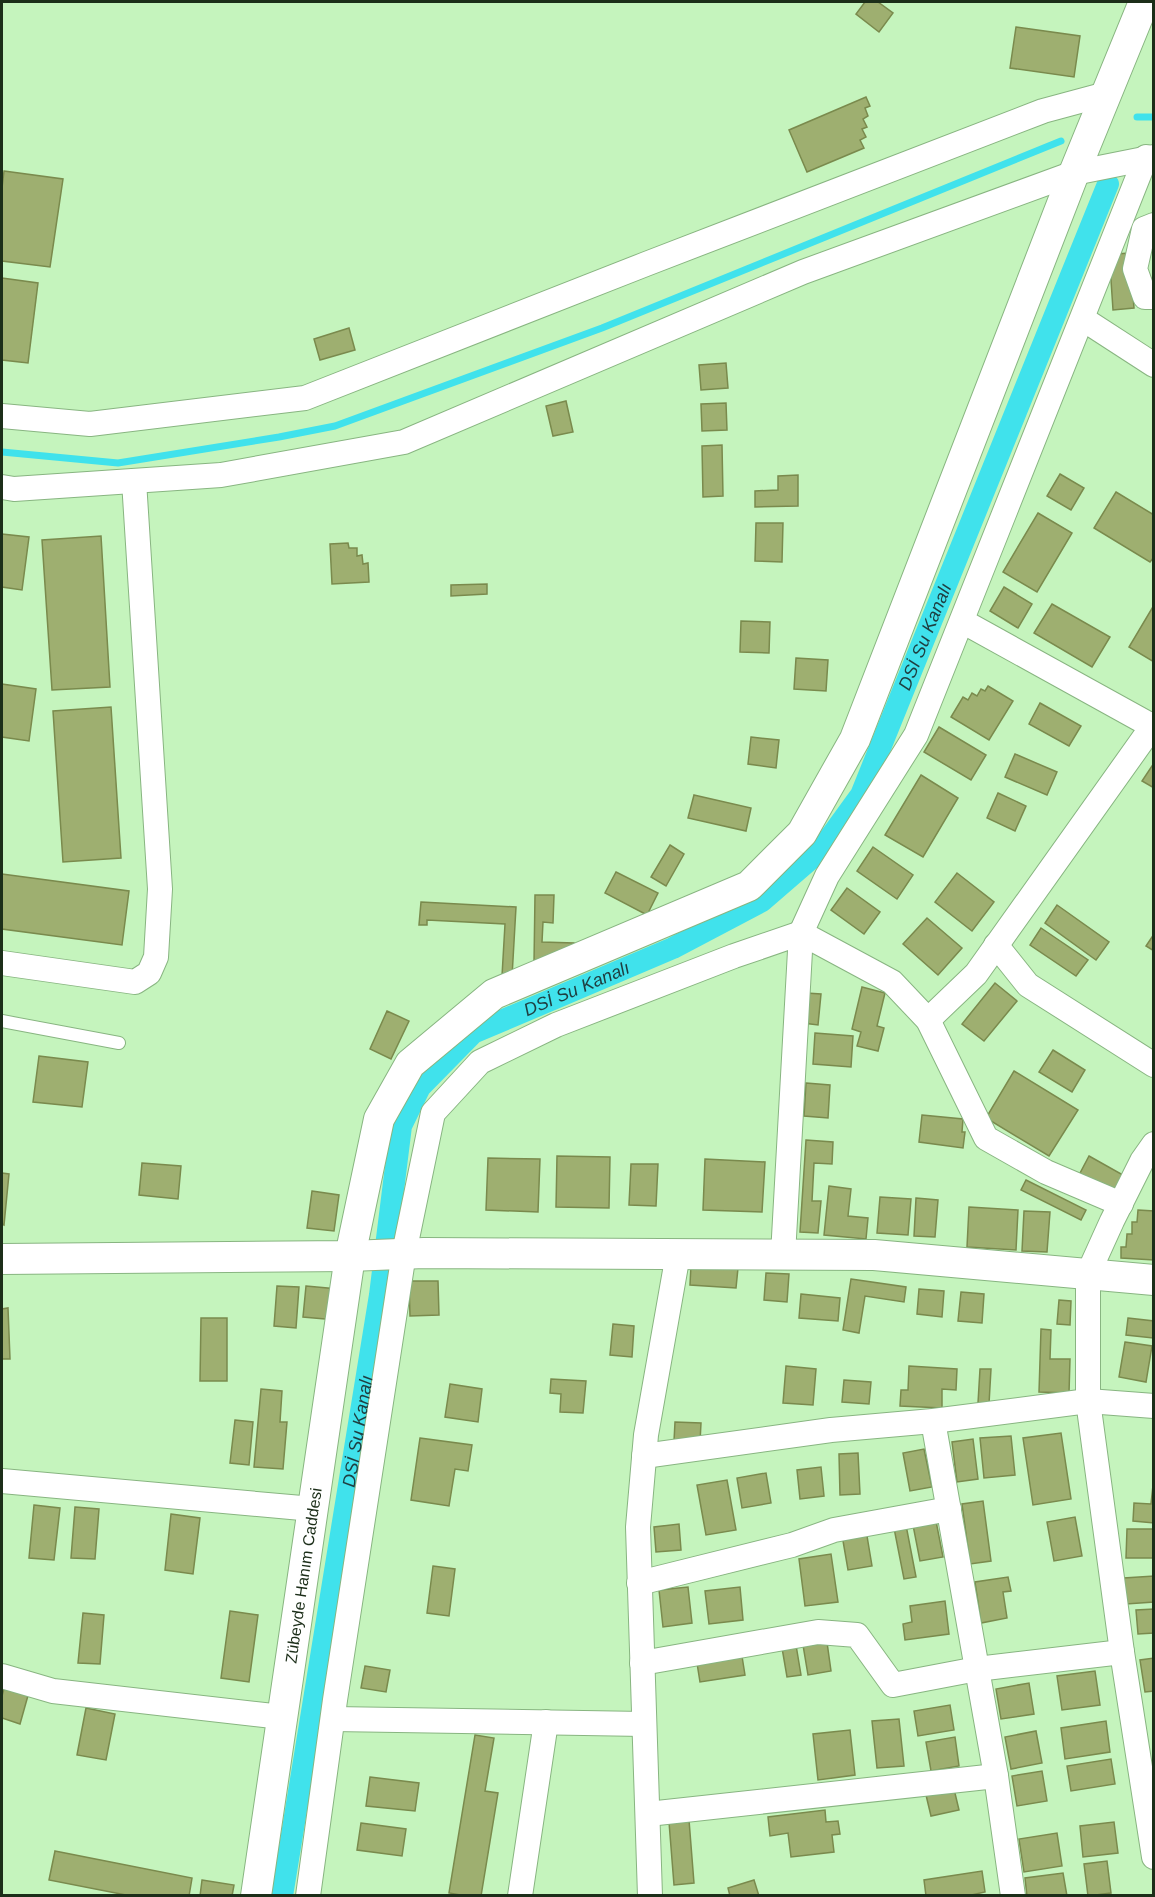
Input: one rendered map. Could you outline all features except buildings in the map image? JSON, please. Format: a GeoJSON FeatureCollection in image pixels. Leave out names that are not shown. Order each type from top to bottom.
{"type":"FeatureCollection","features":[{"type":"Feature","properties":{"kind":"street","name":"Zübeyde Hanım Caddesi"},"geometry":{"type":"LineString","coordinates":[[256,1896],[350,1256],[379,1119],[410,1064],[494,994],[749,886],[802,833],[855,739],[1074,173],[1144,2]]}},
{"type":"Feature","properties":{"kind":"street"},"geometry":{"type":"LineString","coordinates":[[2,416],[90,424],[305,398],[1043,111],[1106,94]]}},
{"type":"Feature","properties":{"kind":"street"},"geometry":{"type":"LineString","coordinates":[[2,487],[14,489],[221,475],[404,441],[803,272],[1074,173],[1150,157]]}},
{"type":"Feature","properties":{"kind":"street"},"geometry":{"type":"LineString","coordinates":[[783,1255],[801,933],[827,876],[916,735],[1150,157]]}},
{"type":"Feature","properties":{"kind":"street"},"geometry":{"type":"LineString","coordinates":[[1154,225],[1144,229],[1135,269],[1145,297],[1154,297]]}},
{"type":"Feature","properties":{"kind":"street"},"geometry":{"type":"LineString","coordinates":[[1083,319],[1154,365]]}},
{"type":"Feature","properties":{"kind":"street"},"geometry":{"type":"LineString","coordinates":[[2,963],[135,982],[149,973],[156,957],[160,889],[134,481]]}},
{"type":"Feature","properties":{"kind":"street"},"geometry":{"type":"LineString","coordinates":[[928,1020],[976,974],[1153,725],[962,621]]}},
{"type":"Feature","properties":{"kind":"street"},"geometry":{"type":"LineString","coordinates":[[308,1896],[404,1253],[433,1113],[480,1062],[556,1025],[734,956],[801,933],[892,982],[928,1020],[986,1138],[1046,1172],[1120,1204]]}},
{"type":"Feature","properties":{"kind":"street"},"geometry":{"type":"LineString","coordinates":[[996,945],[1028,985],[1154,1065]]}},
{"type":"Feature","properties":{"kind":"street"},"geometry":{"type":"LineString","coordinates":[[1154,1144],[1142,1161],[1120,1204],[1088,1274],[1088,1401],[1122,1652],[1154,1857]]}},
{"type":"Feature","properties":{"kind":"street"},"geometry":{"type":"LineString","coordinates":[[2,1259],[350,1256],[404,1253],[874,1255],[1154,1280]]}},
{"type":"Feature","properties":{"kind":"street"},"geometry":{"type":"LineString","coordinates":[[650,1896],[638,1527],[646,1435],[678,1254]]}},
{"type":"Feature","properties":{"kind":"street"},"geometry":{"type":"LineString","coordinates":[[644,1456],[831,1430],[933,1421],[1088,1401],[1154,1406]]}},
{"type":"Feature","properties":{"kind":"street"},"geometry":{"type":"LineString","coordinates":[[933,1421],[996,1776],[1013,1896]]}},
{"type":"Feature","properties":{"kind":"street"},"geometry":{"type":"LineString","coordinates":[[2,1481],[313,1509]]}},
{"type":"Feature","properties":{"kind":"street"},"geometry":{"type":"LineString","coordinates":[[639,1583],[792,1545],[834,1530],[949,1509]]}},
{"type":"Feature","properties":{"kind":"street"},"geometry":{"type":"LineString","coordinates":[[642,1663],[818,1632],[857,1635],[893,1685],[977,1669],[1122,1652]]}},
{"type":"Feature","properties":{"kind":"street"},"geometry":{"type":"LineString","coordinates":[[2,1676],[53,1691],[282,1717]]}},
{"type":"Feature","properties":{"kind":"street"},"geometry":{"type":"LineString","coordinates":[[333,1719],[644,1724]]}},
{"type":"Feature","properties":{"kind":"street"},"geometry":{"type":"LineString","coordinates":[[520,1896],[546,1722]]}},
{"type":"Feature","properties":{"kind":"street"},"geometry":{"type":"LineString","coordinates":[[648,1814],[996,1776]]}},
{"type":"Feature","properties":{"kind":"lane"},"geometry":{"type":"LineString","coordinates":[[2,1021],[120,1043]]}},
{"type":"Feature","properties":{"kind":"waterway"},"geometry":{"type":"LineString","coordinates":[[1137,117],[1154,117]]}},
{"type":"Feature","properties":{"kind":"waterway"},"geometry":{"type":"LineString","coordinates":[[2,452],[118,463],[335,426],[602,328],[1061,141]]}},
{"type":"Feature","properties":{"kind":"waterway","name":"DSİ Su Kanalı"},"geometry":{"type":"LineString","coordinates":[[282,1896],[380,1295],[401,1126],[420,1087],[473,1033],[673,948],[762,901],[821,850],[861,795],[1108,184]]}}]}
